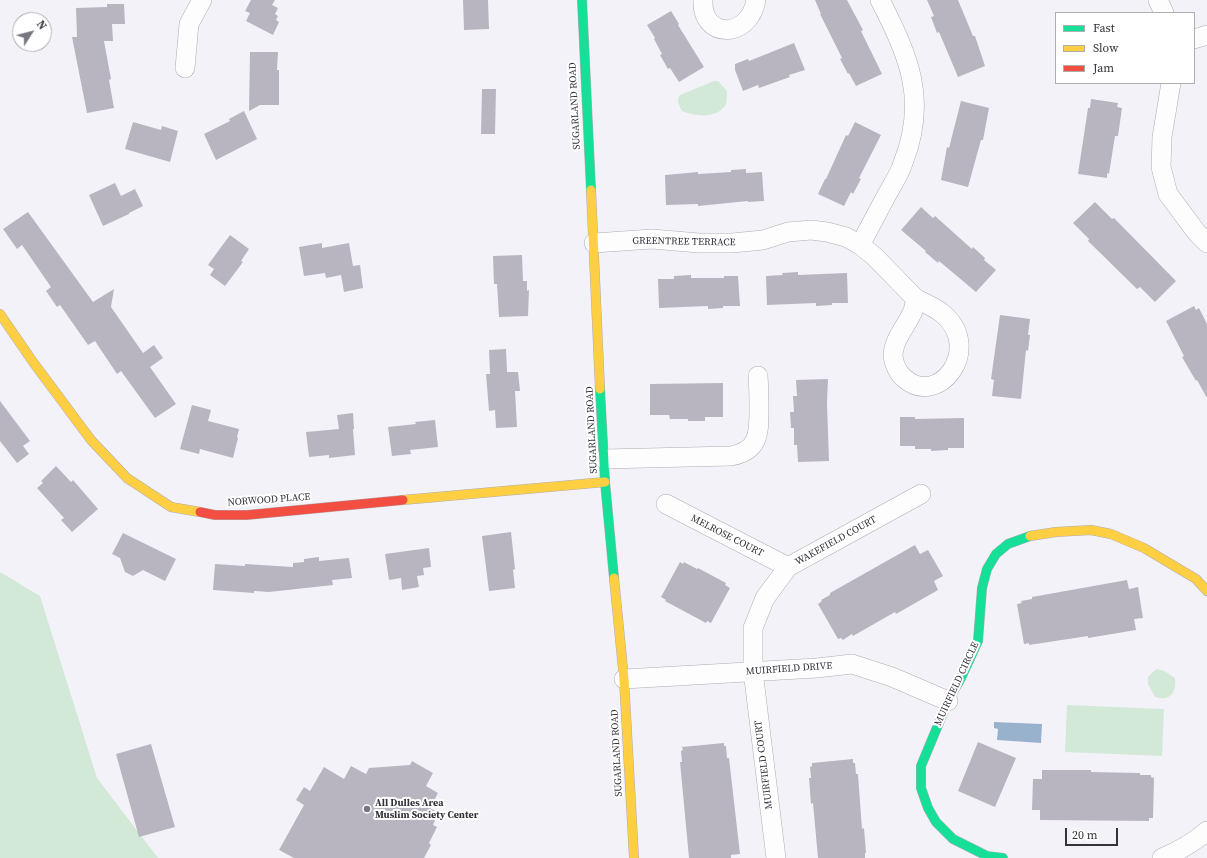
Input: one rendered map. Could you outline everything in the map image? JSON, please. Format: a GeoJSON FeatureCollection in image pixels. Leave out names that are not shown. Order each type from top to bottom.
{"type":"FeatureCollection","features":[{"type":"Feature","properties":{"kind":"street"},"geometry":{"type":"LineString","coordinates":[[185,68],[189,24],[202,0]]}},
{"type":"Feature","properties":{"kind":"street","name":"SUGARLAND ROAD"},"geometry":{"type":"LineString","coordinates":[[582,0],[605,482],[624,679],[634,858]]}},
{"type":"Feature","properties":{"kind":"street"},"geometry":{"type":"LineString","coordinates":[[703,0],[703,9],[714,25],[721,29],[729,30],[736,28],[750,18],[755,7],[756,0]]}},
{"type":"Feature","properties":{"kind":"street"},"geometry":{"type":"LineString","coordinates":[[860,245],[903,164],[913,134],[915,113],[915,94],[910,68],[898,35],[880,0]]}},
{"type":"Feature","properties":{"kind":"street"},"geometry":{"type":"LineString","coordinates":[[1158,0],[1164,12]]}},
{"type":"Feature","properties":{"kind":"street"},"geometry":{"type":"LineString","coordinates":[[1195,39],[1207,35]]}},
{"type":"Feature","properties":{"kind":"street"},"geometry":{"type":"LineString","coordinates":[[1171,84],[1162,137],[1161,166],[1168,194],[1197,233],[1207,243]]}},
{"type":"Feature","properties":{"kind":"street","name":"GREENTREE TERRACE"},"geometry":{"type":"LineString","coordinates":[[594,243],[652,239],[699,243],[732,243],[763,240],[788,232],[812,230],[827,232],[846,237],[860,245],[874,256],[916,299]]}},
{"type":"Feature","properties":{"kind":"street","name":"NORWOOD PLACE"},"geometry":{"type":"LineString","coordinates":[[0,314],[33,362],[91,440],[128,478],[171,507],[215,515],[247,515],[605,482]]}},
{"type":"Feature","properties":{"kind":"street"},"geometry":{"type":"LineString","coordinates":[[604,459],[731,456],[740,454],[749,449],[755,442],[759,431],[758,376]]}},
{"type":"Feature","properties":{"kind":"street","name":"WAKEFIELD COURT"},"geometry":{"type":"LineString","coordinates":[[753,671],[753,628],[765,598],[788,567],[921,494]]}},
{"type":"Feature","properties":{"kind":"street","name":"MELROSE COURT"},"geometry":{"type":"LineString","coordinates":[[666,504],[788,567]]}},
{"type":"Feature","properties":{"kind":"street","name":"MUIRFIELD CIRCLE"},"geometry":{"type":"LineString","coordinates":[[1003,858],[987,856],[953,839],[936,822],[928,808],[921,788],[921,766],[948,701],[961,678],[978,641],[982,588],[987,568],[996,554],[1008,544],[1028,536],[1056,532],[1091,530],[1111,534],[1144,548],[1196,579],[1207,591]]}},
{"type":"Feature","properties":{"kind":"street","name":"MUIRFIELD DRIVE"},"geometry":{"type":"LineString","coordinates":[[624,679],[817,668],[852,664],[892,676],[948,701]]}},
{"type":"Feature","properties":{"kind":"street","name":"MUIRFIELD COURT"},"geometry":{"type":"LineString","coordinates":[[753,671],[776,858]]}},
{"type":"Feature","properties":{"kind":"street"},"geometry":{"type":"LineString","coordinates":[[1162,858],[1175,853],[1194,842],[1207,831]]}},
{"type":"Feature","properties":{"kind":"green space"},"geometry":{"type":"Polygon","coordinates":[[[714,81],[718,81],[727,91],[726,104],[722,109],[712,115],[699,115],[682,111],[678,101],[680,95],[714,81]]]}},
{"type":"Feature","properties":{"kind":"green space"},"geometry":{"type":"Polygon","coordinates":[[[0,572],[40,596],[97,778],[158,858],[0,858],[0,572]]]}},
{"type":"Feature","properties":{"kind":"green space"},"geometry":{"type":"Polygon","coordinates":[[[1156,669],[1164,671],[1175,678],[1174,691],[1168,697],[1155,697],[1148,684],[1148,677],[1156,669]]]}},
{"type":"Feature","properties":{"kind":"green space"},"geometry":{"type":"Polygon","coordinates":[[[1067,705],[1164,709],[1162,756],[1065,752],[1067,705]]]}},
{"type":"Feature","properties":{"kind":"water"},"geometry":{"type":"Polygon","coordinates":[[[994,722],[1042,724],[1041,743],[997,740],[998,729],[994,728],[994,722]]]}},
{"type":"Feature","properties":{"kind":"building"},"geometry":{"type":"Polygon","coordinates":[[[251,0],[275,0],[272,5],[278,8],[275,14],[278,16],[276,20],[279,22],[273,35],[246,21],[250,13],[245,11],[251,0]]]}},
{"type":"Feature","properties":{"kind":"building"},"geometry":{"type":"Polygon","coordinates":[[[463,0],[488,0],[489,29],[464,30],[463,0]]]}},
{"type":"Feature","properties":{"kind":"building"},"geometry":{"type":"Polygon","coordinates":[[[815,0],[847,0],[863,30],[861,31],[882,74],[856,86],[840,59],[842,58],[820,14],[815,0]]]}},
{"type":"Feature","properties":{"kind":"building"},"geometry":{"type":"Polygon","coordinates":[[[927,0],[958,0],[973,36],[975,36],[985,66],[958,77],[939,32],[937,33],[931,17],[934,16],[927,0]]]}},
{"type":"Feature","properties":{"kind":"building"},"geometry":{"type":"Polygon","coordinates":[[[107,4],[124,4],[125,24],[112,24],[113,41],[104,41],[111,79],[109,80],[114,108],[87,113],[72,37],[77,37],[76,8],[107,7],[107,4]]]}},
{"type":"Feature","properties":{"kind":"building"},"geometry":{"type":"Polygon","coordinates":[[[671,11],[704,67],[679,82],[670,68],[668,69],[660,55],[662,54],[647,25],[671,11]]]}},
{"type":"Feature","properties":{"kind":"building"},"geometry":{"type":"Polygon","coordinates":[[[794,43],[805,70],[759,88],[758,85],[743,91],[735,70],[735,64],[748,59],[749,61],[794,43]]]}},
{"type":"Feature","properties":{"kind":"building"},"geometry":{"type":"Polygon","coordinates":[[[250,52],[278,52],[277,70],[279,70],[279,105],[260,105],[249,111],[250,52]]]}},
{"type":"Feature","properties":{"kind":"building"},"geometry":{"type":"Polygon","coordinates":[[[482,89],[496,89],[495,134],[481,134],[482,89]]]}},
{"type":"Feature","properties":{"kind":"building"},"geometry":{"type":"Polygon","coordinates":[[[1091,99],[1118,103],[1117,107],[1122,108],[1118,136],[1115,136],[1109,174],[1107,173],[1107,178],[1078,174],[1088,108],[1090,108],[1091,99]]]}},
{"type":"Feature","properties":{"kind":"building"},"geometry":{"type":"Polygon","coordinates":[[[961,101],[989,108],[983,140],[981,140],[968,187],[941,180],[947,147],[949,148],[961,101]]]}},
{"type":"Feature","properties":{"kind":"building"},"geometry":{"type":"Polygon","coordinates":[[[244,111],[257,139],[216,160],[204,134],[230,121],[229,119],[244,111]]]}},
{"type":"Feature","properties":{"kind":"building"},"geometry":{"type":"Polygon","coordinates":[[[133,122],[161,130],[162,126],[178,131],[170,162],[125,149],[133,122]]]}},
{"type":"Feature","properties":{"kind":"building"},"geometry":{"type":"Polygon","coordinates":[[[855,122],[881,135],[859,178],[861,179],[853,194],[851,192],[844,206],[818,194],[846,135],[848,136],[855,122]]]}},
{"type":"Feature","properties":{"kind":"building"},"geometry":{"type":"Polygon","coordinates":[[[746,169],[746,173],[762,172],[764,201],[748,201],[698,206],[698,204],[666,205],[665,175],[698,172],[698,174],[731,172],[731,170],[746,169]]]}},
{"type":"Feature","properties":{"kind":"building"},"geometry":{"type":"Polygon","coordinates":[[[115,183],[121,196],[135,189],[143,206],[103,226],[89,195],[115,183]]]}},
{"type":"Feature","properties":{"kind":"building"},"geometry":{"type":"Polygon","coordinates":[[[1095,202],[1112,219],[1114,218],[1176,281],[1155,302],[1140,287],[1137,289],[1088,241],[1089,239],[1073,223],[1095,202]]]}},
{"type":"Feature","properties":{"kind":"building"},"geometry":{"type":"Polygon","coordinates":[[[921,207],[933,218],[935,216],[972,249],[973,247],[985,258],[984,260],[996,270],[976,292],[939,261],[938,263],[901,230],[921,207]]]}},
{"type":"Feature","properties":{"kind":"building"},"geometry":{"type":"Polygon","coordinates":[[[28,212],[93,302],[114,289],[111,307],[143,353],[154,345],[163,358],[150,367],[176,404],[155,418],[121,371],[117,374],[95,341],[88,345],[60,305],[57,307],[46,291],[51,287],[22,245],[17,249],[3,229],[28,212]]]}},
{"type":"Feature","properties":{"kind":"building"},"geometry":{"type":"Polygon","coordinates":[[[230,235],[249,249],[241,261],[243,262],[225,286],[210,275],[214,269],[208,265],[230,235]]]}},
{"type":"Feature","properties":{"kind":"building"},"geometry":{"type":"Polygon","coordinates":[[[322,243],[322,248],[349,243],[353,266],[360,265],[363,288],[344,292],[341,275],[326,278],[325,273],[304,276],[299,247],[322,243]]]}},
{"type":"Feature","properties":{"kind":"building"},"geometry":{"type":"Polygon","coordinates":[[[522,255],[523,281],[527,281],[527,291],[529,290],[528,316],[499,317],[497,284],[494,284],[493,256],[522,255]]]}},
{"type":"Feature","properties":{"kind":"building"},"geometry":{"type":"Polygon","coordinates":[[[798,272],[798,275],[847,273],[848,303],[832,303],[832,305],[816,306],[816,303],[767,305],[766,276],[798,272]]]}},
{"type":"Feature","properties":{"kind":"building"},"geometry":{"type":"Polygon","coordinates":[[[691,275],[691,278],[724,278],[724,276],[738,276],[740,306],[723,306],[723,308],[708,309],[708,306],[659,308],[658,279],[674,279],[674,276],[691,275]]]}},
{"type":"Feature","properties":{"kind":"building"},"geometry":{"type":"Polygon","coordinates":[[[1194,306],[1196,310],[1199,308],[1207,324],[1207,398],[1182,357],[1184,356],[1166,321],[1194,306]]]}},
{"type":"Feature","properties":{"kind":"building"},"geometry":{"type":"Polygon","coordinates":[[[1000,315],[1030,319],[1028,335],[1030,335],[1028,351],[1026,350],[1021,399],[992,396],[994,380],[991,379],[1000,315]]]}},
{"type":"Feature","properties":{"kind":"building"},"geometry":{"type":"Polygon","coordinates":[[[506,349],[507,372],[518,372],[520,391],[515,391],[517,427],[496,428],[495,410],[489,411],[486,374],[490,374],[489,350],[506,349]]]}},
{"type":"Feature","properties":{"kind":"building"},"geometry":{"type":"Polygon","coordinates":[[[828,379],[827,404],[829,461],[798,462],[797,445],[794,445],[794,428],[791,428],[790,412],[794,412],[793,396],[797,396],[796,380],[828,379]]]}},
{"type":"Feature","properties":{"kind":"building"},"geometry":{"type":"Polygon","coordinates":[[[723,383],[723,417],[705,417],[705,421],[688,421],[688,419],[670,419],[669,415],[650,415],[650,384],[723,383]]]}},
{"type":"Feature","properties":{"kind":"building"},"geometry":{"type":"Polygon","coordinates":[[[0,401],[30,441],[23,446],[29,454],[17,463],[0,441],[0,401]]]}},
{"type":"Feature","properties":{"kind":"building"},"geometry":{"type":"Polygon","coordinates":[[[192,405],[211,410],[208,421],[239,429],[233,458],[200,449],[199,454],[180,449],[192,405]]]}},
{"type":"Feature","properties":{"kind":"building"},"geometry":{"type":"Polygon","coordinates":[[[353,413],[355,455],[329,458],[329,455],[309,457],[306,432],[339,429],[337,415],[353,413]]]}},
{"type":"Feature","properties":{"kind":"building"},"geometry":{"type":"Polygon","coordinates":[[[900,417],[915,417],[915,419],[964,418],[964,448],[948,448],[948,450],[931,451],[931,449],[915,449],[915,446],[900,446],[900,417]]]}},
{"type":"Feature","properties":{"kind":"building"},"geometry":{"type":"Polygon","coordinates":[[[435,420],[438,447],[410,450],[411,454],[392,456],[388,427],[435,420]]]}},
{"type":"Feature","properties":{"kind":"building"},"geometry":{"type":"Polygon","coordinates":[[[56,466],[71,482],[73,480],[98,509],[72,532],[61,520],[64,518],[37,488],[43,483],[41,481],[56,466]]]}},
{"type":"Feature","properties":{"kind":"building"},"geometry":{"type":"Polygon","coordinates":[[[511,532],[515,569],[513,570],[515,588],[489,591],[482,536],[511,532]]]}},
{"type":"Feature","properties":{"kind":"building"},"geometry":{"type":"Polygon","coordinates":[[[123,533],[176,559],[165,581],[143,570],[133,576],[125,572],[120,558],[112,554],[123,533]]]}},
{"type":"Feature","properties":{"kind":"building"},"geometry":{"type":"Polygon","coordinates":[[[915,545],[920,554],[928,550],[943,576],[934,581],[938,590],[853,636],[852,634],[843,640],[841,638],[838,639],[818,604],[822,601],[821,600],[830,595],[830,593],[915,545]]]}},
{"type":"Feature","properties":{"kind":"building"},"geometry":{"type":"Polygon","coordinates":[[[429,548],[431,567],[423,568],[424,575],[417,576],[419,587],[402,590],[401,578],[389,580],[385,554],[429,548]]]}},
{"type":"Feature","properties":{"kind":"building"},"geometry":{"type":"Polygon","coordinates":[[[319,557],[319,561],[349,558],[352,578],[332,580],[333,585],[269,592],[254,591],[254,593],[213,590],[215,564],[293,567],[293,563],[304,562],[304,559],[319,557]]]}},
{"type":"Feature","properties":{"kind":"building"},"geometry":{"type":"Polygon","coordinates":[[[680,562],[683,564],[684,562],[697,569],[698,568],[726,583],[725,585],[730,588],[711,623],[707,621],[706,623],[665,601],[666,600],[661,597],[680,562]]]}},
{"type":"Feature","properties":{"kind":"building"},"geometry":{"type":"Polygon","coordinates":[[[1127,580],[1129,589],[1138,587],[1143,618],[1134,619],[1136,630],[1088,638],[1088,636],[1029,645],[1029,643],[1024,644],[1017,604],[1022,603],[1021,601],[1032,599],[1032,597],[1127,580]]]}},
{"type":"Feature","properties":{"kind":"building"},"geometry":{"type":"Polygon","coordinates":[[[978,742],[1016,758],[995,807],[958,791],[978,742]]]}},
{"type":"Feature","properties":{"kind":"building"},"geometry":{"type":"Polygon","coordinates":[[[724,743],[724,746],[726,746],[727,758],[729,758],[740,854],[731,855],[731,858],[689,858],[680,762],[682,762],[682,747],[724,743]]]}},
{"type":"Feature","properties":{"kind":"building"},"geometry":{"type":"Polygon","coordinates":[[[151,744],[175,827],[139,837],[116,754],[151,744]]]}},
{"type":"Feature","properties":{"kind":"building"},"geometry":{"type":"Polygon","coordinates":[[[853,759],[856,774],[858,774],[862,829],[864,828],[865,858],[818,858],[813,803],[811,804],[809,778],[811,778],[810,767],[812,766],[812,763],[853,759]]]}},
{"type":"Feature","properties":{"kind":"building","name":"All Dulles Area Muslim Society Center"},"geometry":{"type":"Polygon","coordinates":[[[412,761],[433,773],[426,786],[438,793],[430,808],[435,811],[432,816],[436,818],[433,825],[437,827],[429,843],[431,845],[424,858],[294,858],[279,850],[304,805],[296,800],[304,787],[310,791],[324,767],[344,779],[351,766],[366,774],[369,768],[410,765],[412,761]]]}},
{"type":"Feature","properties":{"kind":"building"},"geometry":{"type":"Polygon","coordinates":[[[1042,770],[1091,770],[1091,772],[1140,773],[1140,775],[1151,775],[1151,777],[1154,778],[1153,818],[1149,818],[1149,821],[1040,820],[1040,810],[1032,810],[1033,779],[1042,779],[1042,770]]]}},
{"type":"Feature","properties":{"kind":"traffic: fast"},"geometry":{"type":"LineString","coordinates":[[582,0],[591,190]]}},
{"type":"Feature","properties":{"kind":"traffic: fast"},"geometry":{"type":"LineString","coordinates":[[600,389],[605,482],[614,578]]}},
{"type":"Feature","properties":{"kind":"traffic: fast"},"geometry":{"type":"LineString","coordinates":[[1003,858],[987,856],[953,839],[936,822],[928,808],[921,788],[921,766],[948,701],[961,678],[978,641],[982,588],[987,569],[996,554],[1008,544],[1030,536]]}},
{"type":"Feature","properties":{"kind":"traffic: slow"},"geometry":{"type":"LineString","coordinates":[[591,190],[600,389]]}},
{"type":"Feature","properties":{"kind":"traffic: slow"},"geometry":{"type":"LineString","coordinates":[[0,314],[33,362],[91,440],[127,478],[171,507],[200,512]]}},
{"type":"Feature","properties":{"kind":"traffic: slow"},"geometry":{"type":"LineString","coordinates":[[403,500],[605,482]]}},
{"type":"Feature","properties":{"kind":"traffic: slow"},"geometry":{"type":"LineString","coordinates":[[1030,536],[1056,532],[1091,530],[1111,534],[1144,548],[1196,579],[1207,591]]}},
{"type":"Feature","properties":{"kind":"traffic: slow"},"geometry":{"type":"LineString","coordinates":[[614,578],[624,679],[634,858]]}},
{"type":"Feature","properties":{"kind":"traffic: jam"},"geometry":{"type":"LineString","coordinates":[[200,512],[215,515],[247,515],[403,500]]}},
{"type":"Feature","properties":{"kind":"place","name":"All Dulles Area Muslim Society Center"},"geometry":{"type":"Point","coordinates":[367,809]}}]}
